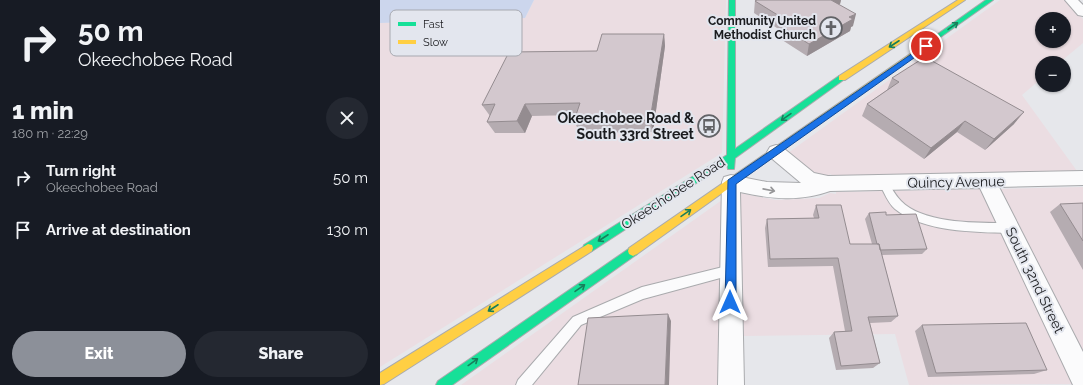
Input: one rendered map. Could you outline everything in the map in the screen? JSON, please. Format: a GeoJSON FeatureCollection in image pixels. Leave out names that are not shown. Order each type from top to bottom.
{"type":"FeatureCollection","features":[{"type":"Feature","properties":{"kind":"main road"},"geometry":{"type":"LineString","coordinates":[[731,182],[732,0]]}},
{"type":"Feature","properties":{"kind":"main road","name":"Okeechobee Road"},"geometry":{"type":"LineString","coordinates":[[380,380],[730,157],[855,69],[962,0]]}},
{"type":"Feature","properties":{"kind":"main road","name":"Okeechobee Road"},"geometry":{"type":"LineString","coordinates":[[442,385],[776,152],[990,0]]}},
{"type":"Feature","properties":{"kind":"street"},"geometry":{"type":"LineString","coordinates":[[1071,0],[1083,12]]}},
{"type":"Feature","properties":{"kind":"street","name":"Quincy Avenue"},"geometry":{"type":"LineString","coordinates":[[776,152],[808,179],[828,184],[1083,178]]}},
{"type":"Feature","properties":{"kind":"street","name":"South 32nd Street"},"geometry":{"type":"LineString","coordinates":[[986,181],[1083,379]]}},
{"type":"Feature","properties":{"kind":"street","name":"Quincy Avenue"},"geometry":{"type":"LineString","coordinates":[[731,182],[775,192],[817,189],[828,184]]}},
{"type":"Feature","properties":{"kind":"street"},"geometry":{"type":"LineString","coordinates":[[731,182],[731,385]]}},
{"type":"Feature","properties":{"kind":"lane"},"geometry":{"type":"LineString","coordinates":[[884,183],[898,206],[918,218],[969,227],[1009,228]]}},
{"type":"Feature","properties":{"kind":"lane"},"geometry":{"type":"LineString","coordinates":[[523,385],[577,321],[642,293],[731,270]]}},
{"type":"Feature","properties":{"kind":"shaded area"},"geometry":{"type":"Polygon","coordinates":[[[380,0],[534,0],[525,18],[522,18],[522,10],[390,10],[390,23],[380,23],[380,0]]]}},
{"type":"Feature","properties":{"kind":"shaded area"},"geometry":{"type":"Polygon","coordinates":[[[534,0],[726,0],[722,153],[380,367],[380,23],[390,23],[390,56],[522,56],[522,18],[525,18],[534,0]]]}},
{"type":"Feature","properties":{"kind":"shaded area"},"geometry":{"type":"Polygon","coordinates":[[[1000,0],[1065,0],[1083,19],[1083,43],[1067,56],[1035,56],[1035,84],[1022,95],[1077,171],[832,176],[831,174],[826,176],[811,172],[788,153],[1000,0]]]}},
{"type":"Feature","properties":{"kind":"shaded area"},"geometry":{"type":"Polygon","coordinates":[[[1083,187],[1083,355],[999,189],[1083,187]]]}},
{"type":"Feature","properties":{"kind":"shaded area"},"geometry":{"type":"Polygon","coordinates":[[[981,189],[1073,384],[909,385],[895,334],[742,336],[740,193],[776,200],[819,198],[830,193],[836,194],[836,192],[981,189]]]}},
{"type":"Feature","properties":{"kind":"shaded area"},"geometry":{"type":"Polygon","coordinates":[[[722,200],[719,385],[461,385],[722,200]]]}},
{"type":"Feature","properties":{"kind":"building"},"geometry":{"type":"Polygon","coordinates":[[[831,0],[856,14],[849,17],[853,19],[809,44],[781,26],[789,22],[755,1],[831,0]]]}},
{"type":"Feature","properties":{"kind":"building"},"geometry":{"type":"Polygon","coordinates":[[[602,34],[664,34],[650,120],[574,121],[580,103],[525,104],[517,121],[487,122],[495,104],[482,105],[507,56],[522,56],[522,52],[597,51],[602,34]]]}},
{"type":"Feature","properties":{"kind":"building"},"geometry":{"type":"Polygon","coordinates":[[[925,57],[1024,112],[994,139],[965,121],[931,148],[867,104],[899,82],[892,78],[925,57]]]}},
{"type":"Feature","properties":{"kind":"building"},"geometry":{"type":"Polygon","coordinates":[[[1083,203],[1083,241],[1060,204],[1083,203]]]}},
{"type":"Feature","properties":{"kind":"building"},"geometry":{"type":"Polygon","coordinates":[[[816,205],[841,205],[850,244],[879,244],[898,316],[868,317],[880,363],[841,366],[834,332],[852,331],[838,258],[770,259],[767,219],[819,218],[816,205]]]}},
{"type":"Feature","properties":{"kind":"building"},"geometry":{"type":"Polygon","coordinates":[[[886,212],[886,215],[916,214],[927,249],[880,250],[869,213],[886,212]]]}},
{"type":"Feature","properties":{"kind":"building"},"geometry":{"type":"Polygon","coordinates":[[[668,314],[665,385],[578,385],[588,318],[668,314]]]}},
{"type":"Feature","properties":{"kind":"building"},"geometry":{"type":"Polygon","coordinates":[[[1026,323],[1047,370],[936,373],[922,325],[1026,323]]]}},
{"type":"Feature","properties":{"kind":"traffic: fast"},"geometry":{"type":"LineString","coordinates":[[731,167],[732,0]]}},
{"type":"Feature","properties":{"kind":"traffic: fast"},"geometry":{"type":"LineString","coordinates":[[913,54],[990,0]]}},
{"type":"Feature","properties":{"kind":"traffic: fast"},"geometry":{"type":"LineString","coordinates":[[588,248],[730,157],[842,78]]}},
{"type":"Feature","properties":{"kind":"traffic: fast"},"geometry":{"type":"LineString","coordinates":[[442,385],[633,251]]}},
{"type":"Feature","properties":{"kind":"traffic: slow"},"geometry":{"type":"LineString","coordinates":[[842,78],[962,0]]}},
{"type":"Feature","properties":{"kind":"traffic: slow"},"geometry":{"type":"LineString","coordinates":[[633,251],[913,54]]}},
{"type":"Feature","properties":{"kind":"traffic: slow"},"geometry":{"type":"LineString","coordinates":[[380,380],[588,248]]}},
{"type":"Feature","properties":{"kind":"place","name":"Community United Methodist Church"},"geometry":{"type":"Point","coordinates":[831,28]}},
{"type":"Feature","properties":{"kind":"place","name":"Okeechobee Road & South 33rd Street"},"geometry":{"type":"Point","coordinates":[709,126]}},
{"type":"Feature","properties":{"kind":"route"},"geometry":{"type":"LineString","coordinates":[[730,302],[731,182],[926,46]]}}]}
